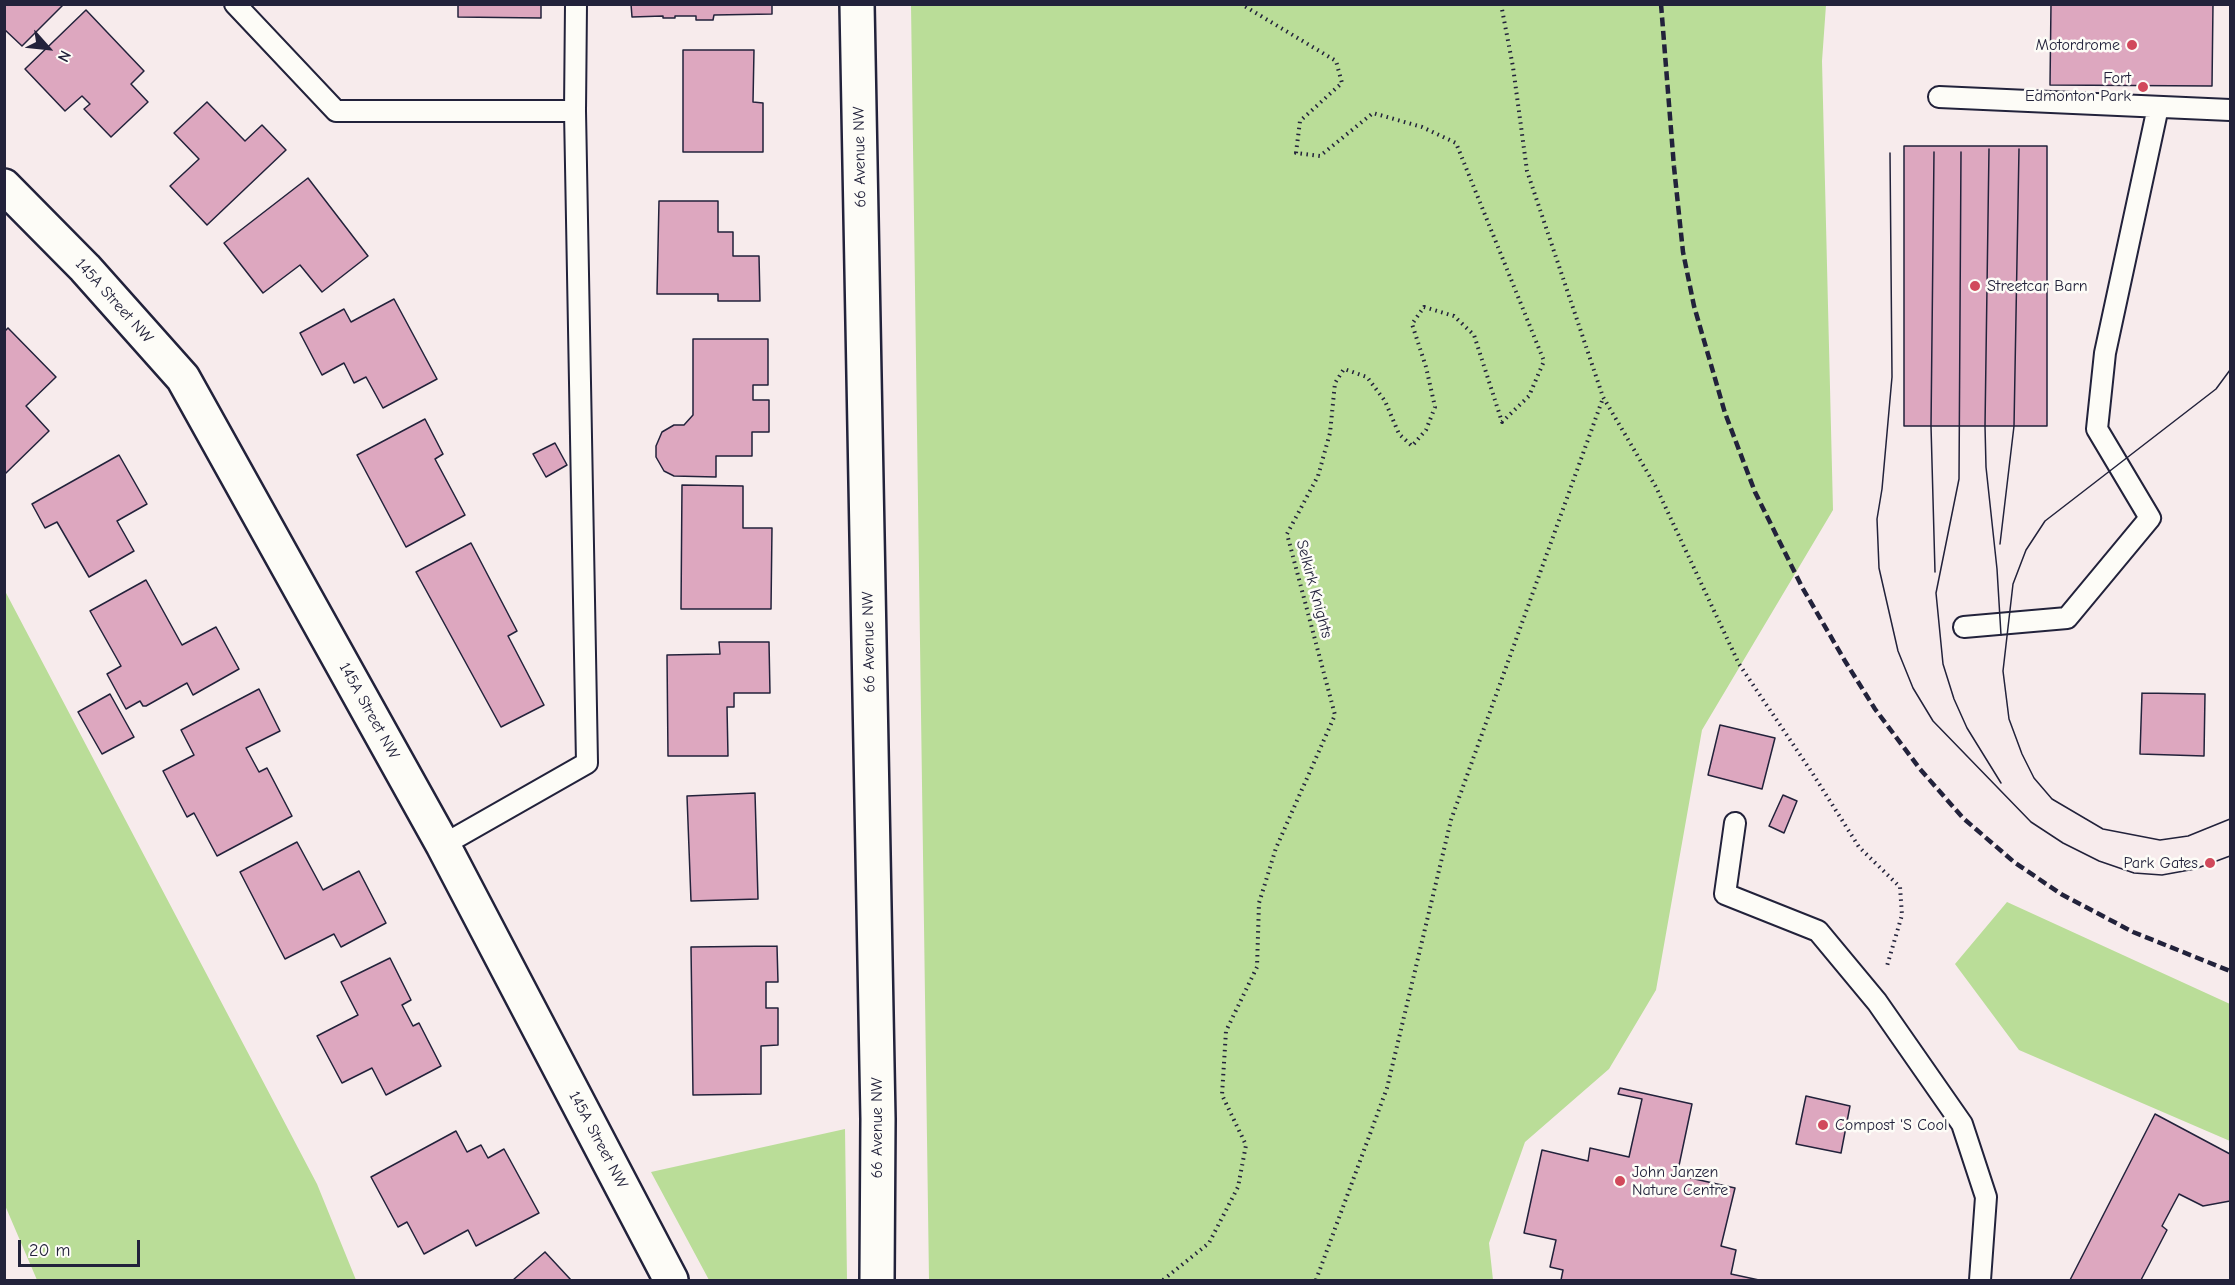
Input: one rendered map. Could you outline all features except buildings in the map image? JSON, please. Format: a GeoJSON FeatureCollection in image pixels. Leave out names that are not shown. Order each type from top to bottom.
{"type":"FeatureCollection","features":[{"type":"Feature","properties":{"kind":"street","name":"66 Avenue NW"},"geometry":{"type":"LineString","coordinates":[[857,4],[878,1119],[877,1281]]}},
{"type":"Feature","properties":{"kind":"street","name":"145A Street NW"},"geometry":{"type":"LineString","coordinates":[[4,186],[85,268],[183,378],[443,845],[671,1281]]}},
{"type":"Feature","properties":{"kind":"lane"},"geometry":{"type":"LineString","coordinates":[[236,4],[336,111],[575,111]]}},
{"type":"Feature","properties":{"kind":"lane"},"geometry":{"type":"LineString","coordinates":[[443,845],[587,763],[575,111],[576,4]]}},
{"type":"Feature","properties":{"kind":"lane"},"geometry":{"type":"LineString","coordinates":[[1939,97],[2230,110]]}},
{"type":"Feature","properties":{"kind":"lane"},"geometry":{"type":"LineString","coordinates":[[1964,627],[2067,618],[2150,518],[2097,429],[2105,353],[2158,107]]}},
{"type":"Feature","properties":{"kind":"lane"},"geometry":{"type":"LineString","coordinates":[[1735,823],[1725,894],[1818,931],[1877,1002],[1962,1124],[1986,1197],[1980,1281]]}},
{"type":"Feature","properties":{"kind":"path","name":"Selkirk Knights"},"geometry":{"type":"LineString","coordinates":[[1163,1281],[1209,1243],[1238,1187],[1246,1145],[1222,1095],[1226,1030],[1257,968],[1259,903],[1276,848],[1335,715],[1287,534],[1317,476],[1330,433],[1335,383],[1344,369],[1367,377],[1385,400],[1399,434],[1412,446],[1426,430],[1435,407],[1426,367],[1412,324],[1424,307],[1454,316],[1474,335],[1502,422],[1529,396],[1544,361],[1456,143],[1422,127],[1373,113],[1320,156],[1296,153],[1300,121],[1342,83],[1336,61],[1242,4]]}},
{"type":"Feature","properties":{"kind":"path"},"geometry":{"type":"LineString","coordinates":[[1501,4],[1513,67],[1527,171],[1603,397],[1656,487],[1740,664],[1859,847],[1900,887],[1902,915],[1877,1002]]}},
{"type":"Feature","properties":{"kind":"path"},"geometry":{"type":"LineString","coordinates":[[1316,1281],[1387,1088],[1450,820],[1603,397]]}},
{"type":"Feature","properties":{"kind":"green space"},"geometry":{"type":"Polygon","coordinates":[[[911,5],[1826,5],[1822,61],[1833,510],[1702,730],[1656,990],[1609,1069],[1525,1142],[1489,1243],[1493,1280],[929,1280],[911,5]]]}},
{"type":"Feature","properties":{"kind":"green space"},"geometry":{"type":"Polygon","coordinates":[[[5,591],[317,1184],[356,1280],[37,1280],[4,1203],[5,591]]]}},
{"type":"Feature","properties":{"kind":"green space"},"geometry":{"type":"Polygon","coordinates":[[[2007,902],[2230,1004],[2230,1141],[2019,1050],[1955,964],[2007,902]]]}},
{"type":"Feature","properties":{"kind":"green space"},"geometry":{"type":"Polygon","coordinates":[[[845,1129],[847,1280],[709,1280],[651,1172],[845,1129]]]}},
{"type":"Feature","properties":{"kind":"tram line"},"geometry":{"type":"LineString","coordinates":[[1989,149],[1986,467],[1997,569],[2001,635]]}},
{"type":"Feature","properties":{"kind":"tram line"},"geometry":{"type":"LineString","coordinates":[[2000,544],[2014,426],[2019,149]]}},
{"type":"Feature","properties":{"kind":"tram line"},"geometry":{"type":"LineString","coordinates":[[1934,152],[1931,426],[1935,572]]}},
{"type":"Feature","properties":{"kind":"tram line"},"geometry":{"type":"LineString","coordinates":[[1961,152],[1959,479],[1936,593],[1943,664],[1954,699],[1967,728],[2001,783]]}},
{"type":"Feature","properties":{"kind":"tram line"},"geometry":{"type":"LineString","coordinates":[[1890,153],[1892,377],[1882,489],[1877,519],[1879,568],[1898,651],[1913,688],[1933,721],[2031,822],[2063,843],[2099,861],[2134,873],[2162,875],[2195,869],[2230,856]]}},
{"type":"Feature","properties":{"kind":"tram line"},"geometry":{"type":"LineString","coordinates":[[2230,370],[2216,389],[2045,521],[2026,550],[2013,584],[2003,671],[2009,719],[2022,754],[2034,778],[2052,799],[2103,829],[2160,840],[2188,836],[2230,819]]}},
{"type":"Feature","properties":{"kind":"railway"},"geometry":{"type":"LineString","coordinates":[[1661,4],[1683,252],[1694,306],[1725,413],[1755,492],[1802,587],[1845,661],[1875,709],[1920,769],[1963,818],[2014,862],[2061,894],[2133,932],[2230,971]]}},
{"type":"Feature","properties":{"kind":"place","name":"Motordrome"},"geometry":{"type":"Point","coordinates":[2132,45]}},
{"type":"Feature","properties":{"kind":"place","name":"Fort Edmonton Park"},"geometry":{"type":"Point","coordinates":[2143,87]}},
{"type":"Feature","properties":{"kind":"place","name":"Streetcar Barn"},"geometry":{"type":"Point","coordinates":[1975,286]}},
{"type":"Feature","properties":{"kind":"place","name":"Park Gates"},"geometry":{"type":"Point","coordinates":[2210,863]}},
{"type":"Feature","properties":{"kind":"place","name":"Compost 'S Cool"},"geometry":{"type":"Point","coordinates":[1823,1125]}},
{"type":"Feature","properties":{"kind":"place","name":"John Janzen Nature Centre"},"geometry":{"type":"Point","coordinates":[1620,1181]}}]}
